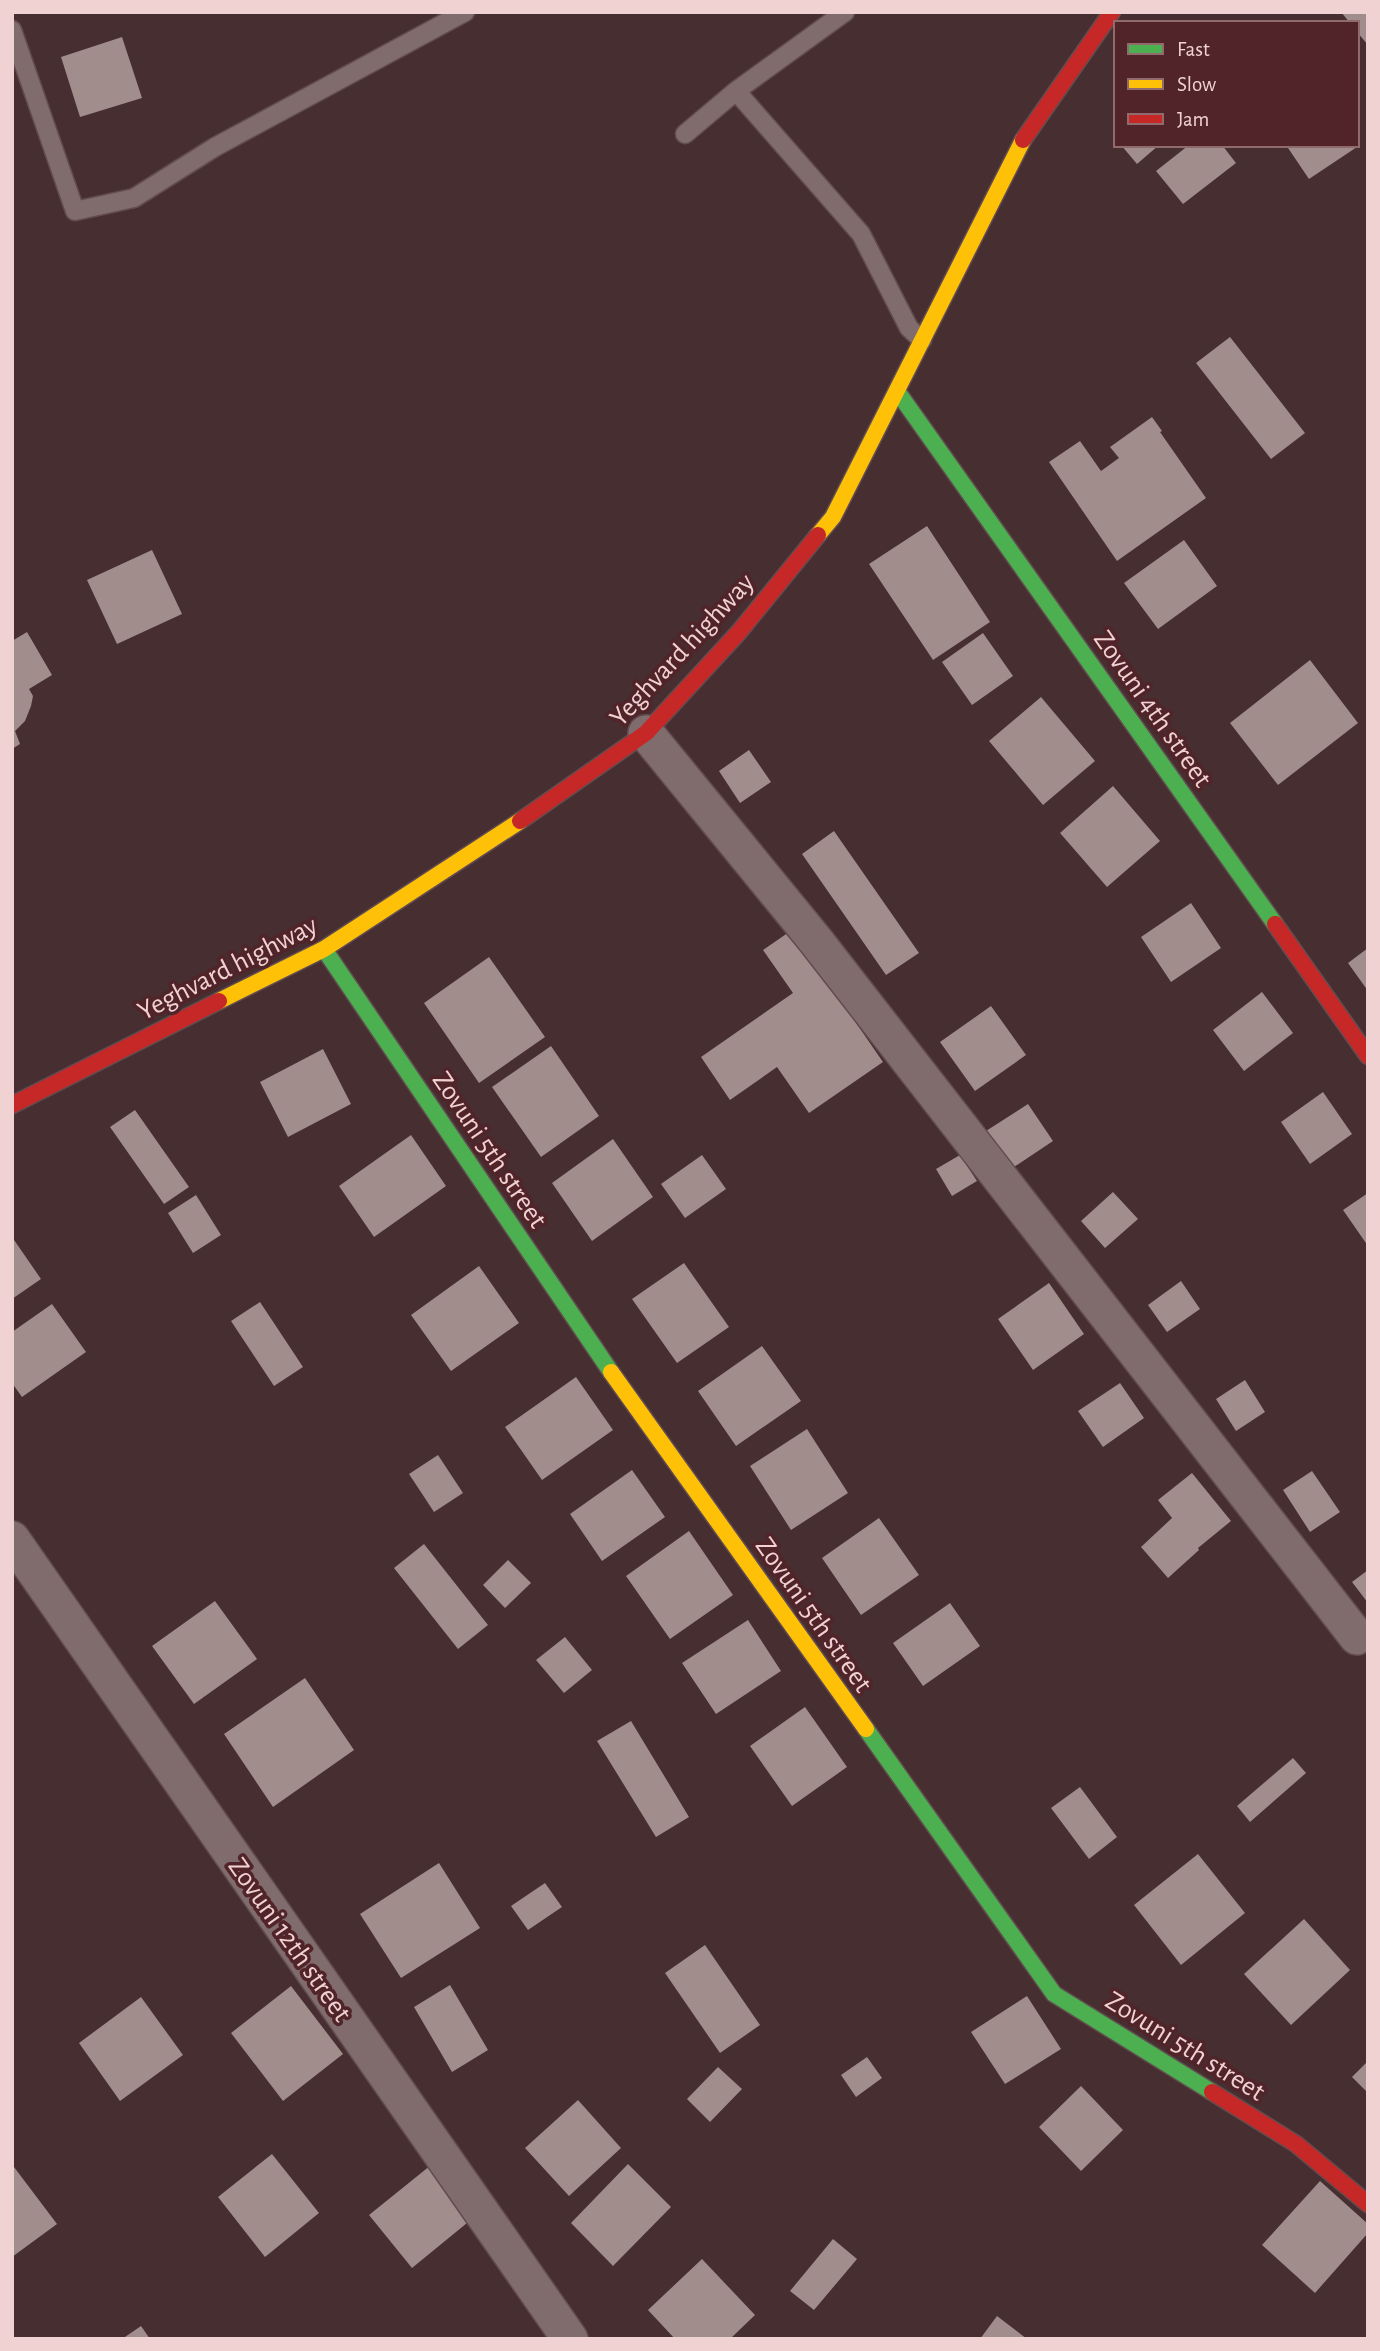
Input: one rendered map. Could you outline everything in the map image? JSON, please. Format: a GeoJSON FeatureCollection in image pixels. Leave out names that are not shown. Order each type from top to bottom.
{"type":"FeatureCollection","features":[{"type":"Feature","properties":{"kind":"street","name":"Yeghvard highway"},"geometry":{"type":"LineString","coordinates":[[12,1105],[324,948],[495,839],[646,733],[739,632],[833,517],[1016,151],[1112,12]]}},
{"type":"Feature","properties":{"kind":"street","name":"Zovuni 4th street"},"geometry":{"type":"LineString","coordinates":[[897,391],[1368,1056]]}},
{"type":"Feature","properties":{"kind":"street"},"geometry":{"type":"LineString","coordinates":[[646,733],[816,941],[1357,1637]]}},
{"type":"Feature","properties":{"kind":"street","name":"Zovuni 5th street"},"geometry":{"type":"LineString","coordinates":[[324,948],[596,1350],[1054,1994],[1296,2144],[1368,2204]]}},
{"type":"Feature","properties":{"kind":"street","name":"Zovuni 12th street"},"geometry":{"type":"LineString","coordinates":[[12,1539],[570,2339]]}},
{"type":"Feature","properties":{"kind":"lane"},"geometry":{"type":"LineString","coordinates":[[12,30],[75,211],[134,198],[215,147],[465,12]]}},
{"type":"Feature","properties":{"kind":"lane"},"geometry":{"type":"LineString","coordinates":[[685,134],[736,91],[845,12]]}},
{"type":"Feature","properties":{"kind":"lane"},"geometry":{"type":"LineString","coordinates":[[736,91],[861,234],[909,328],[922,340]]}},
{"type":"Feature","properties":{"kind":"building"},"geometry":{"type":"Polygon","coordinates":[[[1341,12],[1368,12],[1368,45],[1359,34],[1359,21],[1348,21],[1341,12]]]}},
{"type":"Feature","properties":{"kind":"building"},"geometry":{"type":"Polygon","coordinates":[[[122,37],[142,98],[80,117],[61,57],[122,37]]]}},
{"type":"Feature","properties":{"kind":"building"},"geometry":{"type":"Polygon","coordinates":[[[1123,147],[1157,147],[1137,164],[1123,147]]]}},
{"type":"Feature","properties":{"kind":"building"},"geometry":{"type":"Polygon","coordinates":[[[1186,147],[1224,147],[1236,163],[1183,204],[1156,171],[1186,147]]]}},
{"type":"Feature","properties":{"kind":"building"},"geometry":{"type":"Polygon","coordinates":[[[1287,147],[1357,147],[1309,179],[1287,147]]]}},
{"type":"Feature","properties":{"kind":"building"},"geometry":{"type":"Polygon","coordinates":[[[1230,337],[1305,433],[1271,459],[1196,363],[1230,337]]]}},
{"type":"Feature","properties":{"kind":"building"},"geometry":{"type":"Polygon","coordinates":[[[1152,417],[1206,498],[1117,561],[1049,462],[1080,441],[1101,471],[1119,458],[1110,447],[1152,417]]]}},
{"type":"Feature","properties":{"kind":"building"},"geometry":{"type":"Polygon","coordinates":[[[927,526],[990,622],[933,660],[869,564],[927,526]]]}},
{"type":"Feature","properties":{"kind":"building"},"geometry":{"type":"Polygon","coordinates":[[[1184,540],[1217,586],[1158,629],[1124,583],[1184,540]]]}},
{"type":"Feature","properties":{"kind":"building"},"geometry":{"type":"Polygon","coordinates":[[[152,550],[182,614],[117,644],[87,580],[152,550]]]}},
{"type":"Feature","properties":{"kind":"building"},"geometry":{"type":"Polygon","coordinates":[[[27,632],[52,675],[29,689],[33,696],[31,706],[25,721],[15,731],[20,744],[12,749],[12,641],[27,632]]]}},
{"type":"Feature","properties":{"kind":"building"},"geometry":{"type":"Polygon","coordinates":[[[983,633],[1013,676],[972,705],[942,662],[983,633]]]}},
{"type":"Feature","properties":{"kind":"building"},"geometry":{"type":"Polygon","coordinates":[[[1310,660],[1358,723],[1278,785],[1230,723],[1310,660]]]}},
{"type":"Feature","properties":{"kind":"building"},"geometry":{"type":"Polygon","coordinates":[[[1041,697],[1095,761],[1043,805],[989,741],[1041,697]]]}},
{"type":"Feature","properties":{"kind":"building"},"geometry":{"type":"Polygon","coordinates":[[[749,750],[771,782],[740,803],[719,771],[749,750]]]}},
{"type":"Feature","properties":{"kind":"building"},"geometry":{"type":"Polygon","coordinates":[[[1113,786],[1160,841],[1107,887],[1060,833],[1113,786]]]}},
{"type":"Feature","properties":{"kind":"building"},"geometry":{"type":"Polygon","coordinates":[[[834,831],[919,953],[886,975],[802,854],[834,831]]]}},
{"type":"Feature","properties":{"kind":"building"},"geometry":{"type":"Polygon","coordinates":[[[1191,903],[1221,948],[1171,982],[1141,937],[1191,903]]]}},
{"type":"Feature","properties":{"kind":"building"},"geometry":{"type":"Polygon","coordinates":[[[792,930],[883,1062],[809,1113],[777,1067],[730,1100],[701,1057],[793,993],[763,950],[792,930]]]}},
{"type":"Feature","properties":{"kind":"building"},"geometry":{"type":"Polygon","coordinates":[[[1368,948],[1368,991],[1348,963],[1368,948]]]}},
{"type":"Feature","properties":{"kind":"building"},"geometry":{"type":"Polygon","coordinates":[[[489,957],[545,1037],[479,1083],[424,1003],[489,957]]]}},
{"type":"Feature","properties":{"kind":"building"},"geometry":{"type":"Polygon","coordinates":[[[1262,992],[1293,1033],[1244,1071],[1213,1030],[1262,992]]]}},
{"type":"Feature","properties":{"kind":"building"},"geometry":{"type":"Polygon","coordinates":[[[991,1006],[1026,1055],[975,1091],[940,1042],[991,1006]]]}},
{"type":"Feature","properties":{"kind":"building"},"geometry":{"type":"Polygon","coordinates":[[[551,1046],[599,1116],[541,1157],[492,1087],[551,1046]]]}},
{"type":"Feature","properties":{"kind":"building"},"geometry":{"type":"Polygon","coordinates":[[[323,1049],[351,1104],[288,1137],[260,1082],[323,1049]]]}},
{"type":"Feature","properties":{"kind":"building"},"geometry":{"type":"Polygon","coordinates":[[[1323,1092],[1352,1134],[1310,1164],[1281,1122],[1323,1092]]]}},
{"type":"Feature","properties":{"kind":"building"},"geometry":{"type":"Polygon","coordinates":[[[1028,1104],[1053,1141],[1011,1169],[986,1131],[1028,1104]]]}},
{"type":"Feature","properties":{"kind":"building"},"geometry":{"type":"Polygon","coordinates":[[[135,1110],[189,1187],[164,1204],[110,1127],[135,1110]]]}},
{"type":"Feature","properties":{"kind":"building"},"geometry":{"type":"Polygon","coordinates":[[[411,1135],[446,1186],[374,1237],[339,1186],[411,1135]]]}},
{"type":"Feature","properties":{"kind":"building"},"geometry":{"type":"Polygon","coordinates":[[[613,1139],[653,1197],[592,1241],[552,1183],[613,1139]]]}},
{"type":"Feature","properties":{"kind":"building"},"geometry":{"type":"Polygon","coordinates":[[[702,1155],[726,1189],[685,1218],[661,1184],[702,1155]]]}},
{"type":"Feature","properties":{"kind":"building"},"geometry":{"type":"Polygon","coordinates":[[[960,1155],[977,1181],[952,1196],[936,1169],[960,1155]]]}},
{"type":"Feature","properties":{"kind":"building"},"geometry":{"type":"Polygon","coordinates":[[[1113,1192],[1138,1219],[1105,1248],[1081,1221],[1113,1192]]]}},
{"type":"Feature","properties":{"kind":"building"},"geometry":{"type":"Polygon","coordinates":[[[1368,1193],[1368,1246],[1343,1210],[1368,1193]]]}},
{"type":"Feature","properties":{"kind":"building"},"geometry":{"type":"Polygon","coordinates":[[[196,1195],[221,1235],[193,1253],[168,1213],[196,1195]]]}},
{"type":"Feature","properties":{"kind":"building"},"geometry":{"type":"Polygon","coordinates":[[[12,1237],[41,1279],[12,1299],[12,1237]]]}},
{"type":"Feature","properties":{"kind":"building"},"geometry":{"type":"Polygon","coordinates":[[[684,1263],[729,1327],[677,1363],[632,1299],[684,1263]]]}},
{"type":"Feature","properties":{"kind":"building"},"geometry":{"type":"Polygon","coordinates":[[[479,1266],[519,1323],[451,1371],[411,1315],[479,1266]]]}},
{"type":"Feature","properties":{"kind":"building"},"geometry":{"type":"Polygon","coordinates":[[[1181,1281],[1200,1309],[1167,1332],[1148,1305],[1181,1281]]]}},
{"type":"Feature","properties":{"kind":"building"},"geometry":{"type":"Polygon","coordinates":[[[1049,1283],[1084,1334],[1033,1370],[998,1319],[1049,1283]]]}},
{"type":"Feature","properties":{"kind":"building"},"geometry":{"type":"Polygon","coordinates":[[[260,1302],[303,1367],[274,1386],[231,1321],[260,1302]]]}},
{"type":"Feature","properties":{"kind":"building"},"geometry":{"type":"Polygon","coordinates":[[[52,1304],[86,1352],[22,1397],[12,1383],[12,1332],[52,1304]]]}},
{"type":"Feature","properties":{"kind":"building"},"geometry":{"type":"Polygon","coordinates":[[[762,1346],[801,1401],[736,1446],[698,1391],[762,1346]]]}},
{"type":"Feature","properties":{"kind":"building"},"geometry":{"type":"Polygon","coordinates":[[[576,1377],[613,1430],[542,1480],[505,1427],[576,1377]]]}},
{"type":"Feature","properties":{"kind":"building"},"geometry":{"type":"Polygon","coordinates":[[[1245,1380],[1265,1412],[1236,1431],[1216,1399],[1245,1380]]]}},
{"type":"Feature","properties":{"kind":"building"},"geometry":{"type":"Polygon","coordinates":[[[1120,1383],[1144,1418],[1103,1447],[1078,1411],[1120,1383]]]}},
{"type":"Feature","properties":{"kind":"building"},"geometry":{"type":"Polygon","coordinates":[[[807,1429],[848,1493],[791,1530],[750,1466],[807,1429]]]}},
{"type":"Feature","properties":{"kind":"building"},"geometry":{"type":"Polygon","coordinates":[[[438,1455],[463,1493],[434,1512],[409,1474],[438,1455]]]}},
{"type":"Feature","properties":{"kind":"building"},"geometry":{"type":"Polygon","coordinates":[[[632,1470],[665,1517],[602,1561],[570,1514],[632,1470]]]}},
{"type":"Feature","properties":{"kind":"building"},"geometry":{"type":"Polygon","coordinates":[[[1312,1471],[1340,1512],[1310,1532],[1283,1490],[1312,1471]]]}},
{"type":"Feature","properties":{"kind":"building"},"geometry":{"type":"Polygon","coordinates":[[[1192,1473],[1231,1521],[1198,1548],[1199,1550],[1168,1578],[1141,1547],[1172,1518],[1158,1500],[1192,1473]]]}},
{"type":"Feature","properties":{"kind":"building"},"geometry":{"type":"Polygon","coordinates":[[[879,1518],[919,1575],[861,1615],[822,1558],[879,1518]]]}},
{"type":"Feature","properties":{"kind":"building"},"geometry":{"type":"Polygon","coordinates":[[[689,1531],[733,1595],[670,1639],[626,1576],[689,1531]]]}},
{"type":"Feature","properties":{"kind":"building"},"geometry":{"type":"Polygon","coordinates":[[[424,1544],[488,1625],[458,1649],[394,1568],[424,1544]]]}},
{"type":"Feature","properties":{"kind":"building"},"geometry":{"type":"Polygon","coordinates":[[[508,1560],[531,1583],[505,1608],[483,1585],[508,1560]]]}},
{"type":"Feature","properties":{"kind":"building"},"geometry":{"type":"Polygon","coordinates":[[[1368,1570],[1368,1603],[1352,1582],[1368,1570]]]}},
{"type":"Feature","properties":{"kind":"building"},"geometry":{"type":"Polygon","coordinates":[[[215,1601],[257,1659],[194,1704],[152,1646],[215,1601]]]}},
{"type":"Feature","properties":{"kind":"building"},"geometry":{"type":"Polygon","coordinates":[[[950,1603],[980,1646],[923,1686],[893,1643],[950,1603]]]}},
{"type":"Feature","properties":{"kind":"building"},"geometry":{"type":"Polygon","coordinates":[[[748,1620],[781,1671],[716,1714],[682,1663],[748,1620]]]}},
{"type":"Feature","properties":{"kind":"building"},"geometry":{"type":"Polygon","coordinates":[[[565,1637],[592,1670],[564,1693],[536,1660],[565,1637]]]}},
{"type":"Feature","properties":{"kind":"building"},"geometry":{"type":"Polygon","coordinates":[[[305,1678],[354,1750],[273,1807],[224,1734],[305,1678]]]}},
{"type":"Feature","properties":{"kind":"building"},"geometry":{"type":"Polygon","coordinates":[[[805,1707],[847,1767],[792,1806],[750,1746],[805,1707]]]}},
{"type":"Feature","properties":{"kind":"building"},"geometry":{"type":"Polygon","coordinates":[[[631,1721],[689,1817],[656,1837],[597,1741],[631,1721]]]}},
{"type":"Feature","properties":{"kind":"building"},"geometry":{"type":"Polygon","coordinates":[[[1293,1758],[1306,1773],[1250,1822],[1237,1806],[1293,1758]]]}},
{"type":"Feature","properties":{"kind":"building"},"geometry":{"type":"Polygon","coordinates":[[[1080,1787],[1117,1837],[1089,1859],[1051,1808],[1080,1787]]]}},
{"type":"Feature","properties":{"kind":"building"},"geometry":{"type":"Polygon","coordinates":[[[1198,1854],[1245,1913],[1181,1965],[1134,1905],[1198,1854]]]}},
{"type":"Feature","properties":{"kind":"building"},"geometry":{"type":"Polygon","coordinates":[[[439,1863],[480,1928],[401,1978],[360,1914],[439,1863]]]}},
{"type":"Feature","properties":{"kind":"building"},"geometry":{"type":"Polygon","coordinates":[[[545,1883],[562,1907],[528,1930],[511,1906],[545,1883]]]}},
{"type":"Feature","properties":{"kind":"building"},"geometry":{"type":"Polygon","coordinates":[[[1304,1919],[1350,1970],[1291,2025],[1244,1974],[1304,1919]]]}},
{"type":"Feature","properties":{"kind":"building"},"geometry":{"type":"Polygon","coordinates":[[[705,1945],[760,2025],[720,2053],[665,1973],[705,1945]]]}},
{"type":"Feature","properties":{"kind":"building"},"geometry":{"type":"Polygon","coordinates":[[[450,1985],[488,2050],[452,2072],[414,2007],[450,1985]]]}},
{"type":"Feature","properties":{"kind":"building"},"geometry":{"type":"Polygon","coordinates":[[[291,1986],[343,2054],[283,2101],[231,2033],[291,1986]]]}},
{"type":"Feature","properties":{"kind":"building"},"geometry":{"type":"Polygon","coordinates":[[[1027,1996],[1061,2049],[1005,2084],[971,2032],[1027,1996]]]}},
{"type":"Feature","properties":{"kind":"building"},"geometry":{"type":"Polygon","coordinates":[[[141,1997],[183,2055],[120,2101],[79,2043],[141,1997]]]}},
{"type":"Feature","properties":{"kind":"building"},"geometry":{"type":"Polygon","coordinates":[[[867,2057],[882,2078],[856,2097],[841,2075],[867,2057]]]}},
{"type":"Feature","properties":{"kind":"building"},"geometry":{"type":"Polygon","coordinates":[[[1368,2061],[1368,2093],[1352,2077],[1368,2061]]]}},
{"type":"Feature","properties":{"kind":"building"},"geometry":{"type":"Polygon","coordinates":[[[718,2067],[742,2089],[710,2122],[687,2099],[718,2067]]]}},
{"type":"Feature","properties":{"kind":"building"},"geometry":{"type":"Polygon","coordinates":[[[1081,2086],[1123,2130],[1081,2171],[1039,2127],[1081,2086]]]}},
{"type":"Feature","properties":{"kind":"building"},"geometry":{"type":"Polygon","coordinates":[[[578,2100],[621,2148],[569,2196],[525,2148],[578,2100]]]}},
{"type":"Feature","properties":{"kind":"building"},"geometry":{"type":"Polygon","coordinates":[[[272,2154],[319,2213],[265,2257],[218,2197],[272,2154]]]}},
{"type":"Feature","properties":{"kind":"building"},"geometry":{"type":"Polygon","coordinates":[[[436,2161],[478,2214],[412,2268],[369,2215],[436,2161]]]}},
{"type":"Feature","properties":{"kind":"building"},"geometry":{"type":"Polygon","coordinates":[[[628,2164],[671,2207],[613,2266],[571,2223],[628,2164]]]}},
{"type":"Feature","properties":{"kind":"building"},"geometry":{"type":"Polygon","coordinates":[[[14,2167],[57,2224],[12,2257],[12,2168],[14,2167]]]}},
{"type":"Feature","properties":{"kind":"building"},"geometry":{"type":"Polygon","coordinates":[[[1320,2181],[1368,2224],[1368,2233],[1315,2293],[1262,2245],[1320,2181]]]}},
{"type":"Feature","properties":{"kind":"building"},"geometry":{"type":"Polygon","coordinates":[[[833,2239],[857,2259],[814,2310],[790,2291],[833,2239]]]}},
{"type":"Feature","properties":{"kind":"building"},"geometry":{"type":"Polygon","coordinates":[[[702,2259],[755,2315],[730,2339],[675,2339],[648,2310],[702,2259]]]}},
{"type":"Feature","properties":{"kind":"building"},"geometry":{"type":"Polygon","coordinates":[[[997,2316],[1027,2339],[980,2339],[997,2316]]]}},
{"type":"Feature","properties":{"kind":"building"},"geometry":{"type":"Polygon","coordinates":[[[141,2326],[150,2339],[122,2339],[141,2326]]]}},
{"type":"Feature","properties":{"kind":"traffic: fast"},"geometry":{"type":"LineString","coordinates":[[897,391],[1275,924]]}},
{"type":"Feature","properties":{"kind":"traffic: fast"},"geometry":{"type":"LineString","coordinates":[[324,949],[611,1372]]}},
{"type":"Feature","properties":{"kind":"traffic: fast"},"geometry":{"type":"LineString","coordinates":[[866,1729],[1054,1994],[1212,2092]]}},
{"type":"Feature","properties":{"kind":"traffic: slow"},"geometry":{"type":"LineString","coordinates":[[818,535],[833,517],[1023,140]]}},
{"type":"Feature","properties":{"kind":"traffic: slow"},"geometry":{"type":"LineString","coordinates":[[219,1001],[324,949],[520,821]]}},
{"type":"Feature","properties":{"kind":"traffic: slow"},"geometry":{"type":"LineString","coordinates":[[611,1372],[866,1729]]}},
{"type":"Feature","properties":{"kind":"traffic: jam"},"geometry":{"type":"LineString","coordinates":[[1023,140],[1112,12]]}},
{"type":"Feature","properties":{"kind":"traffic: jam"},"geometry":{"type":"LineString","coordinates":[[520,821],[646,733],[739,632],[818,535]]}},
{"type":"Feature","properties":{"kind":"traffic: jam"},"geometry":{"type":"LineString","coordinates":[[1275,924],[1368,1056]]}},
{"type":"Feature","properties":{"kind":"traffic: jam"},"geometry":{"type":"LineString","coordinates":[[12,1105],[219,1001]]}},
{"type":"Feature","properties":{"kind":"traffic: jam"},"geometry":{"type":"LineString","coordinates":[[1212,2092],[1296,2144],[1368,2204]]}}]}
